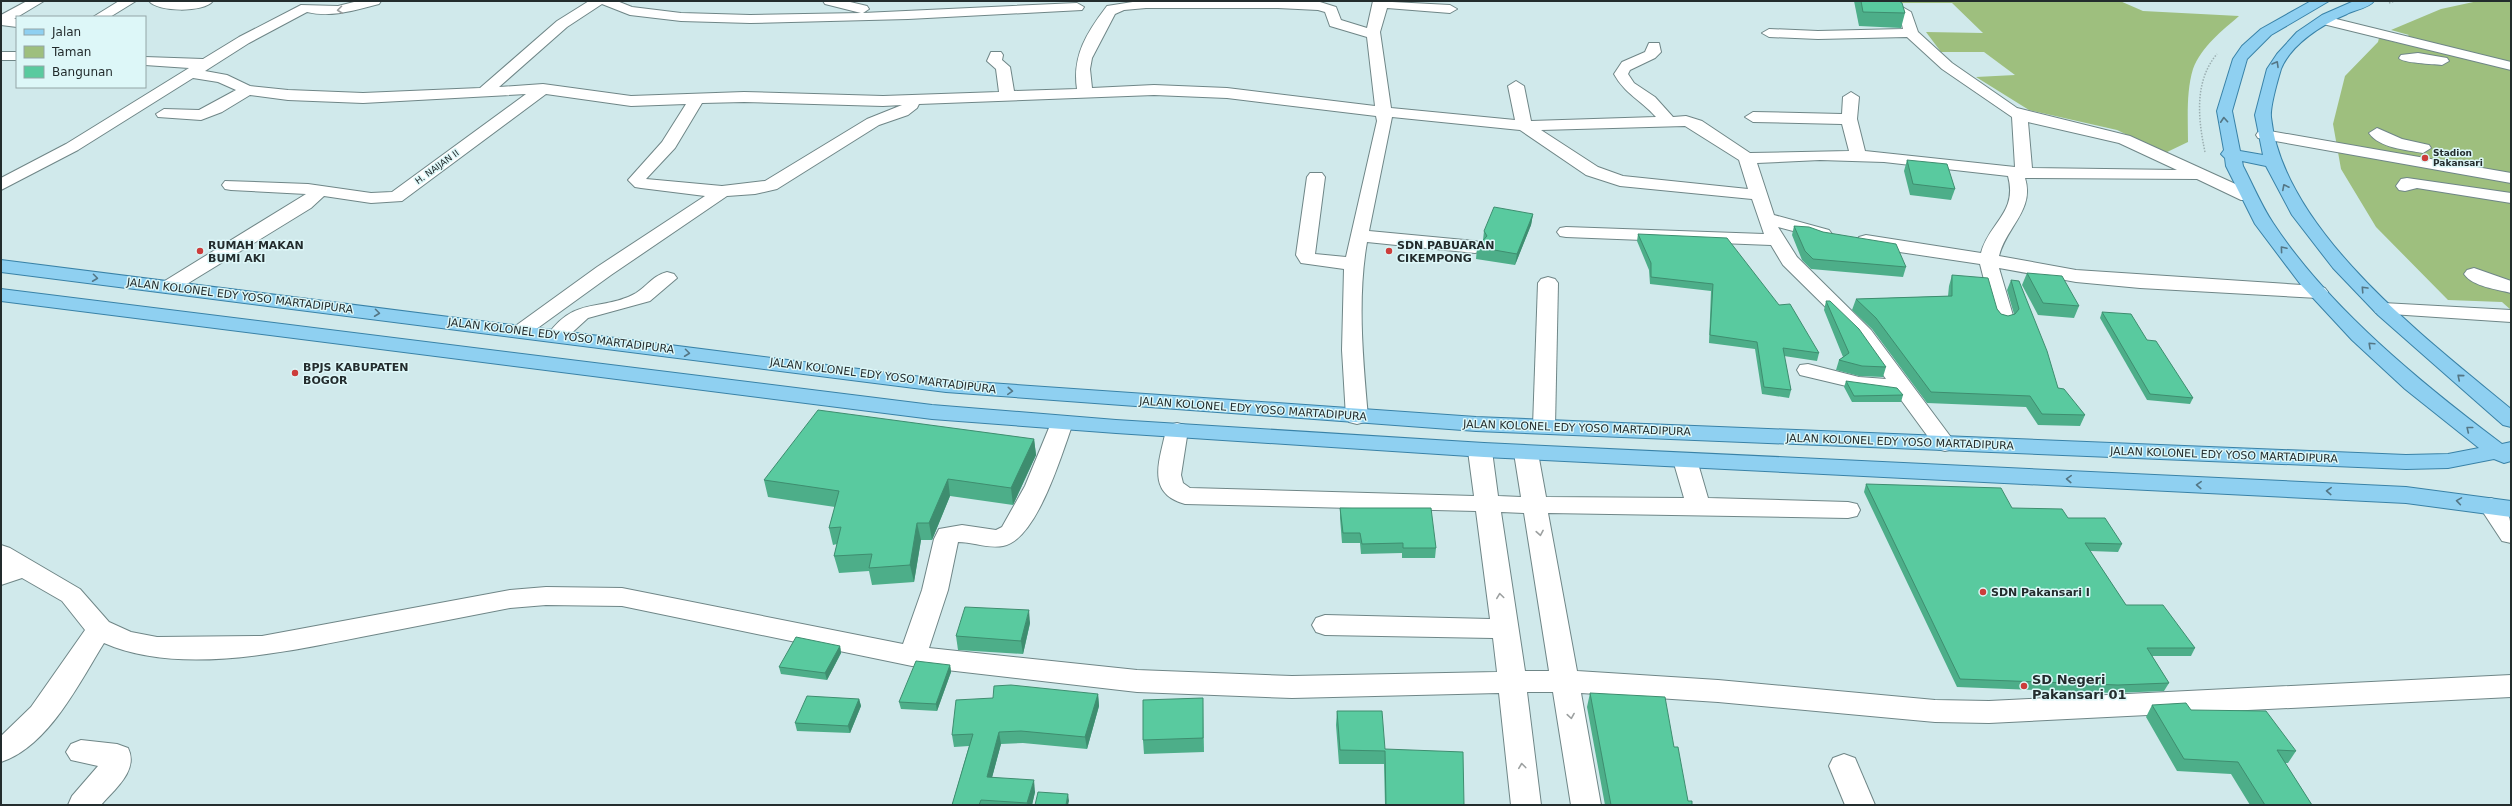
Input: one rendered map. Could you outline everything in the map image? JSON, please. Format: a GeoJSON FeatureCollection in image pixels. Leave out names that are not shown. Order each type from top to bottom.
{"type":"FeatureCollection","features":[{"type":"Feature","properties":{"kind":"main road"},"geometry":{"type":"LineString","coordinates":[[2322,1],[2291,16],[2262,35],[2241,59],[2228,86],[2223,117],[2229,154],[2247,196],[2276,241],[2318,292],[2393,366],[2506,454]]}},
{"type":"Feature","properties":{"kind":"main road"},"geometry":{"type":"LineString","coordinates":[[2376,3],[2324,20],[2297,40],[2279,59],[2267,81],[2262,107],[2264,135],[2272,162],[2294,204],[2330,253],[2383,309],[2511,420]]}},
{"type":"Feature","properties":{"kind":"main road"},"geometry":{"type":"LineString","coordinates":[[2229,154],[2272,162]]}},
{"type":"Feature","properties":{"kind":"main road","name":"JALAN KOLONEL EDY YOSO MARTADIPURA"},"geometry":{"type":"LineString","coordinates":[[1,266],[170,286],[946,386],[1357,417],[1521,426],[2406,462],[2448,461],[2506,454]]}},
{"type":"Feature","properties":{"kind":"main road"},"geometry":{"type":"LineString","coordinates":[[10,296],[61,274]]}},
{"type":"Feature","properties":{"kind":"main road"},"geometry":{"type":"LineString","coordinates":[[10,296],[924,411],[1062,423],[1480,451],[2406,495],[2501,508]]}},
{"type":"Feature","properties":{"kind":"main road"},"geometry":{"type":"LineString","coordinates":[[1476,424],[1480,451]]}},
{"type":"Feature","properties":{"kind":"main road"},"geometry":{"type":"LineString","coordinates":[[1521,426],[1526,453]]}},
{"type":"Feature","properties":{"kind":"street"},"geometry":{"type":"LineString","coordinates":[[16,23],[2,20],[37,1]]}},
{"type":"Feature","properties":{"kind":"street"},"geometry":{"type":"LineString","coordinates":[[156,1],[186,5],[197,5],[206,1]]}},
{"type":"Feature","properties":{"kind":"street"},"geometry":{"type":"LineString","coordinates":[[1,185],[66,150],[205,64],[305,5],[319,11],[338,10],[374,1]]}},
{"type":"Feature","properties":{"kind":"street"},"geometry":{"type":"LineString","coordinates":[[485,90],[562,24],[598,1]]}},
{"type":"Feature","properties":{"kind":"street"},"geometry":{"type":"LineString","coordinates":[[605,1],[622,10],[676,16],[874,16],[1077,7]]}},
{"type":"Feature","properties":{"kind":"street"},"geometry":{"type":"LineString","coordinates":[[830,1],[860,8],[874,16]]}},
{"type":"Feature","properties":{"kind":"street"},"geometry":{"type":"LineString","coordinates":[[1085,92],[1082,62],[1112,9],[1123,5],[1188,1],[1320,6],[1330,10],[1333,19],[1338,25],[1373,34]]}},
{"type":"Feature","properties":{"kind":"street"},"geometry":{"type":"LineString","coordinates":[[1881,1],[1899,9],[1906,15],[1911,32],[1963,79],[2020,115],[2124,139],[2247,196]]}},
{"type":"Feature","properties":{"kind":"street"},"geometry":{"type":"LineString","coordinates":[[1357,417],[1352,350],[1354,264],[1371,177],[1385,129],[1386,112],[1373,34],[1380,2],[1450,9]]}},
{"type":"Feature","properties":{"kind":"street"},"geometry":{"type":"LineString","coordinates":[[102,16],[129,4]]}},
{"type":"Feature","properties":{"kind":"street"},"geometry":{"type":"LineString","coordinates":[[111,16],[129,4]]}},
{"type":"Feature","properties":{"kind":"street"},"geometry":{"type":"LineString","coordinates":[[676,16],[697,5]]}},
{"type":"Feature","properties":{"kind":"street"},"geometry":{"type":"LineString","coordinates":[[791,17],[805,5]]}},
{"type":"Feature","properties":{"kind":"street"},"geometry":{"type":"LineString","coordinates":[[2324,20],[2511,66]]}},
{"type":"Feature","properties":{"kind":"street"},"geometry":{"type":"LineString","coordinates":[[1769,33],[1818,36],[1911,32]]}},
{"type":"Feature","properties":{"kind":"street"},"geometry":{"type":"LineString","coordinates":[[1654,46],[1654,52],[1648,57],[1629,62],[1621,74],[1628,86],[1650,100],[1668,121]]}},
{"type":"Feature","properties":{"kind":"street"},"geometry":{"type":"LineString","coordinates":[[996,55],[994,61],[1004,71],[1007,96]]}},
{"type":"Feature","properties":{"kind":"street"},"geometry":{"type":"LineString","coordinates":[[1,56],[16,56]]}},
{"type":"Feature","properties":{"kind":"street"},"geometry":{"type":"LineString","coordinates":[[2406,58],[2426,58],[2511,79]]}},
{"type":"Feature","properties":{"kind":"street"},"geometry":{"type":"LineString","coordinates":[[146,61],[205,64]]}},
{"type":"Feature","properties":{"kind":"street"},"geometry":{"type":"LineString","coordinates":[[191,73],[222,78],[247,90],[288,95],[363,98],[485,90],[543,89],[631,101],[696,100],[744,97],[830,100],[921,100],[1085,92],[1185,90],[1524,126],[1686,121],[1696,124],[1747,158],[1858,156],[2020,172],[2200,175]]}},
{"type":"Feature","properties":{"kind":"street"},"geometry":{"type":"LineString","coordinates":[[1516,86],[1524,126],[1592,171],[1620,181],[1759,195]]}},
{"type":"Feature","properties":{"kind":"street","name":"H. NAIJAN II"},"geometry":{"type":"LineString","coordinates":[[231,185],[316,190],[371,198],[396,197],[543,89]]}},
{"type":"Feature","properties":{"kind":"street"},"geometry":{"type":"LineString","coordinates":[[164,114],[201,115],[216,109],[247,90]]}},
{"type":"Feature","properties":{"kind":"street"},"geometry":{"type":"LineString","coordinates":[[1851,97],[1849,119],[1858,156]]}},
{"type":"Feature","properties":{"kind":"street"},"geometry":{"type":"LineString","coordinates":[[696,100],[669,145],[640,175],[637,180],[641,183],[722,192],[756,190],[771,185],[873,122],[902,112],[921,100]]}},
{"type":"Feature","properties":{"kind":"street"},"geometry":{"type":"LineString","coordinates":[[2004,319],[1989,260],[1998,238],[2019,204],[2018,183],[2020,172],[2020,115]]}},
{"type":"Feature","properties":{"kind":"street"},"geometry":{"type":"LineString","coordinates":[[1753,117],[1849,119]]}},
{"type":"Feature","properties":{"kind":"street"},"geometry":{"type":"LineString","coordinates":[[2377,133],[2398,143],[2511,163]]}},
{"type":"Feature","properties":{"kind":"street"},"geometry":{"type":"LineString","coordinates":[[2264,135],[2511,178]]}},
{"type":"Feature","properties":{"kind":"street"},"geometry":{"type":"LineString","coordinates":[[1544,139],[1625,138]]}},
{"type":"Feature","properties":{"kind":"street"},"geometry":{"type":"LineString","coordinates":[[1747,158],[1775,240],[1801,274],[1864,334],[1945,444]]}},
{"type":"Feature","properties":{"kind":"street"},"geometry":{"type":"LineString","coordinates":[[1316,177],[1304,255],[1308,259],[1315,261],[1354,264]]}},
{"type":"Feature","properties":{"kind":"street"},"geometry":{"type":"LineString","coordinates":[[2405,186],[2407,183],[2417,183],[2511,198]]}},
{"type":"Feature","properties":{"kind":"street"},"geometry":{"type":"LineString","coordinates":[[170,286],[305,204],[317,194],[316,190]]}},
{"type":"Feature","properties":{"kind":"street"},"geometry":{"type":"LineString","coordinates":[[521,331],[604,270],[722,192]]}},
{"type":"Feature","properties":{"kind":"street"},"geometry":{"type":"LineString","coordinates":[[1768,219],[1845,238],[1989,260],[2076,276],[2133,282],[2318,292]]}},
{"type":"Feature","properties":{"kind":"street"},"geometry":{"type":"LineString","coordinates":[[1566,232],[1775,240]]}},
{"type":"Feature","properties":{"kind":"street"},"geometry":{"type":"LineString","coordinates":[[1359,236],[1475,247]]}},
{"type":"Feature","properties":{"kind":"street"},"geometry":{"type":"LineString","coordinates":[[2474,274],[2488,281],[2511,287]]}},
{"type":"Feature","properties":{"kind":"street"},"geometry":{"type":"LineString","coordinates":[[557,336],[581,314],[631,302],[643,297],[667,278]]}},
{"type":"Feature","properties":{"kind":"street"},"geometry":{"type":"LineString","coordinates":[[1544,426],[1548,283]]}},
{"type":"Feature","properties":{"kind":"street"},"geometry":{"type":"LineString","coordinates":[[2383,309],[2511,316]]}},
{"type":"Feature","properties":{"kind":"street"},"geometry":{"type":"LineString","coordinates":[[1808,370],[1859,383],[1904,387]]}},
{"type":"Feature","properties":{"kind":"street"},"geometry":{"type":"LineString","coordinates":[[912,656],[935,590],[946,538],[948,535],[962,532],[990,539],[1005,538],[1011,534],[1026,511],[1062,423]]}},
{"type":"Feature","properties":{"kind":"street"},"geometry":{"type":"LineString","coordinates":[[1177,430],[1169,475],[1172,487],[1185,496],[1536,505],[1698,506],[1848,510]]}},
{"type":"Feature","properties":{"kind":"street"},"geometry":{"type":"LineString","coordinates":[[1480,451],[1486,503],[1512,681],[1526,805]]}},
{"type":"Feature","properties":{"kind":"street"},"geometry":{"type":"LineString","coordinates":[[1526,453],[1586,805]]}},
{"type":"Feature","properties":{"kind":"street"},"geometry":{"type":"LineString","coordinates":[[1685,460],[1698,506]]}},
{"type":"Feature","properties":{"kind":"street"},"geometry":{"type":"LineString","coordinates":[[2501,508],[2511,535]]}},
{"type":"Feature","properties":{"kind":"street"},"geometry":{"type":"LineString","coordinates":[[8,566],[71,595],[99,629],[126,641],[157,647],[193,648],[262,646],[510,599],[546,596],[622,597],[912,656],[1137,681],[1292,687],[1566,681],[1718,691],[1927,711],[1989,712],[2511,686]]}},
{"type":"Feature","properties":{"kind":"street"},"geometry":{"type":"LineString","coordinates":[[1325,625],[1505,629]]}},
{"type":"Feature","properties":{"kind":"street"},"geometry":{"type":"LineString","coordinates":[[1,750],[9,747],[30,729],[99,629]]}},
{"type":"Feature","properties":{"kind":"street"},"geometry":{"type":"LineString","coordinates":[[81,752],[117,756],[116,766],[83,805]]}},
{"type":"Feature","properties":{"kind":"street"},"geometry":{"type":"LineString","coordinates":[[1844,766],[1860,805]]}},
{"type":"Feature","properties":{"kind":"path"},"geometry":{"type":"LineString","coordinates":[[2376,3],[2395,1]]}},
{"type":"Feature","properties":{"kind":"green space"},"geometry":{"type":"Polygon","coordinates":[[[1895,1],[2120,1],[2143,11],[2239,16],[2201,53],[2193,69],[2189,87],[2188,142],[2165,153],[2117,130],[2029,110],[1976,77],[2015,75],[1984,52],[1941,52],[1926,32],[1983,33],[1952,3],[1901,3],[1895,1]]]}},
{"type":"Feature","properties":{"kind":"green space","name":"Stadion Pakansari"},"geometry":{"type":"Polygon","coordinates":[[[2478,1],[2511,1],[2511,310],[2502,302],[2448,300],[2376,227],[2341,169],[2333,124],[2345,76],[2378,42],[2379,38],[2398,43],[2409,35],[2391,30],[2441,9],[2478,1]]]}},
{"type":"Feature","properties":{"kind":"building"},"geometry":{"type":"Polygon","coordinates":[[[1861,1],[1899,1],[1902,3],[1905,13],[1863,12],[1861,1]]]}},
{"type":"Feature","properties":{"kind":"building"},"geometry":{"type":"Polygon","coordinates":[[[1907,160],[1947,164],[1955,189],[1913,184],[1907,160]]]}},
{"type":"Feature","properties":{"kind":"building"},"geometry":{"type":"Polygon","coordinates":[[[1494,207],[1533,214],[1517,254],[1477,247],[1487,236],[1484,231],[1494,207]]]}},
{"type":"Feature","properties":{"kind":"building"},"geometry":{"type":"Polygon","coordinates":[[[1794,226],[1809,227],[1823,232],[1896,244],[1906,267],[1813,259],[1805,251],[1794,226]]]}},
{"type":"Feature","properties":{"kind":"building"},"geometry":{"type":"Polygon","coordinates":[[[1638,234],[1727,238],[1779,305],[1790,304],[1819,353],[1783,348],[1791,390],[1764,387],[1757,342],[1710,335],[1713,284],[1651,277],[1651,263],[1638,234]]]}},
{"type":"Feature","properties":{"kind":"building"},"geometry":{"type":"Polygon","coordinates":[[[2027,273],[2062,276],[2079,306],[2043,303],[2027,273]]]}},
{"type":"Feature","properties":{"kind":"building"},"geometry":{"type":"Polygon","coordinates":[[[1952,275],[1988,278],[1997,309],[2001,314],[2008,316],[2015,314],[2019,309],[2011,280],[2019,281],[2047,351],[2058,388],[2064,389],[2085,415],[2042,414],[2030,396],[1931,392],[1876,318],[1856,299],[1952,296],[1952,275]]]}},
{"type":"Feature","properties":{"kind":"building"},"geometry":{"type":"Polygon","coordinates":[[[1826,301],[1830,301],[1859,329],[1886,367],[1862,366],[1839,360],[1849,353],[1826,301]]]}},
{"type":"Feature","properties":{"kind":"building"},"geometry":{"type":"Polygon","coordinates":[[[2102,312],[2131,314],[2147,340],[2156,341],[2193,398],[2150,394],[2102,312]]]}},
{"type":"Feature","properties":{"kind":"building"},"geometry":{"type":"Polygon","coordinates":[[[1846,381],[1897,388],[1903,395],[1854,396],[1846,381]]]}},
{"type":"Feature","properties":{"kind":"building"},"geometry":{"type":"Polygon","coordinates":[[[818,410],[1034,439],[1011,488],[948,479],[929,523],[917,523],[910,565],[869,568],[872,554],[834,556],[841,527],[829,528],[839,491],[764,480],[818,410]]]}},
{"type":"Feature","properties":{"kind":"building","name":"SDN Pakansari I"},"geometry":{"type":"Polygon","coordinates":[[[1866,484],[2001,488],[2012,508],[2062,509],[2068,518],[2105,518],[2122,544],[2085,543],[2126,605],[2163,605],[2195,648],[2147,648],[2169,683],[2118,685],[1960,679],[1866,484]]]}},
{"type":"Feature","properties":{"kind":"building"},"geometry":{"type":"Polygon","coordinates":[[[1340,508],[1431,508],[1436,548],[1403,548],[1403,543],[1362,544],[1360,533],[1343,533],[1340,508]]]}},
{"type":"Feature","properties":{"kind":"building"},"geometry":{"type":"Polygon","coordinates":[[[965,607],[1029,610],[1021,641],[956,636],[965,607]]]}},
{"type":"Feature","properties":{"kind":"building"},"geometry":{"type":"Polygon","coordinates":[[[796,637],[840,646],[825,673],[779,667],[796,637]]]}},
{"type":"Feature","properties":{"kind":"building"},"geometry":{"type":"Polygon","coordinates":[[[916,661],[950,665],[936,704],[899,702],[916,661]]]}},
{"type":"Feature","properties":{"kind":"building"},"geometry":{"type":"Polygon","coordinates":[[[1011,685],[1098,694],[1085,737],[1021,731],[999,732],[987,777],[1034,780],[1027,803],[981,800],[979,805],[952,805],[973,734],[952,735],[956,700],[993,698],[994,686],[1011,685]]]}},
{"type":"Feature","properties":{"kind":"building"},"geometry":{"type":"Polygon","coordinates":[[[1590,693],[1665,697],[1674,747],[1678,747],[1688,801],[1692,801],[1692,805],[1611,805],[1590,693]]]}},
{"type":"Feature","properties":{"kind":"building"},"geometry":{"type":"Polygon","coordinates":[[[807,696],[859,699],[848,726],[795,723],[807,696]]]}},
{"type":"Feature","properties":{"kind":"building"},"geometry":{"type":"Polygon","coordinates":[[[1203,698],[1203,738],[1143,740],[1143,700],[1203,698]]]}},
{"type":"Feature","properties":{"kind":"building"},"geometry":{"type":"Polygon","coordinates":[[[2186,703],[2191,710],[2266,711],[2296,751],[2277,750],[2312,805],[2265,805],[2238,762],[2184,759],[2152,705],[2186,703]]]}},
{"type":"Feature","properties":{"kind":"building"},"geometry":{"type":"Polygon","coordinates":[[[1337,711],[1382,711],[1385,749],[1463,752],[1464,805],[1386,805],[1385,751],[1340,750],[1337,711]]]}},
{"type":"Feature","properties":{"kind":"building"},"geometry":{"type":"Polygon","coordinates":[[[1038,792],[1068,794],[1066,805],[1035,805],[1038,792]]]}},
{"type":"Feature","properties":{"kind":"place","name":"Stadion Pakansari"},"geometry":{"type":"Point","coordinates":[2425,158]}},
{"type":"Feature","properties":{"kind":"place","name":"RUMAH MAKAN BUMI AKI"},"geometry":{"type":"Point","coordinates":[200,251]}},
{"type":"Feature","properties":{"kind":"place","name":"SDN PABUARAN CIKEMPONG"},"geometry":{"type":"Point","coordinates":[1389,251]}},
{"type":"Feature","properties":{"kind":"place","name":"BPJS KABUPATEN BOGOR"},"geometry":{"type":"Point","coordinates":[295,373]}},
{"type":"Feature","properties":{"kind":"place","name":"SDN Pakansari I"},"geometry":{"type":"Point","coordinates":[1983,592]}},
{"type":"Feature","properties":{"kind":"place","name":"SD Negeri Pakansari 01"},"geometry":{"type":"Point","coordinates":[2024,686]}}]}
